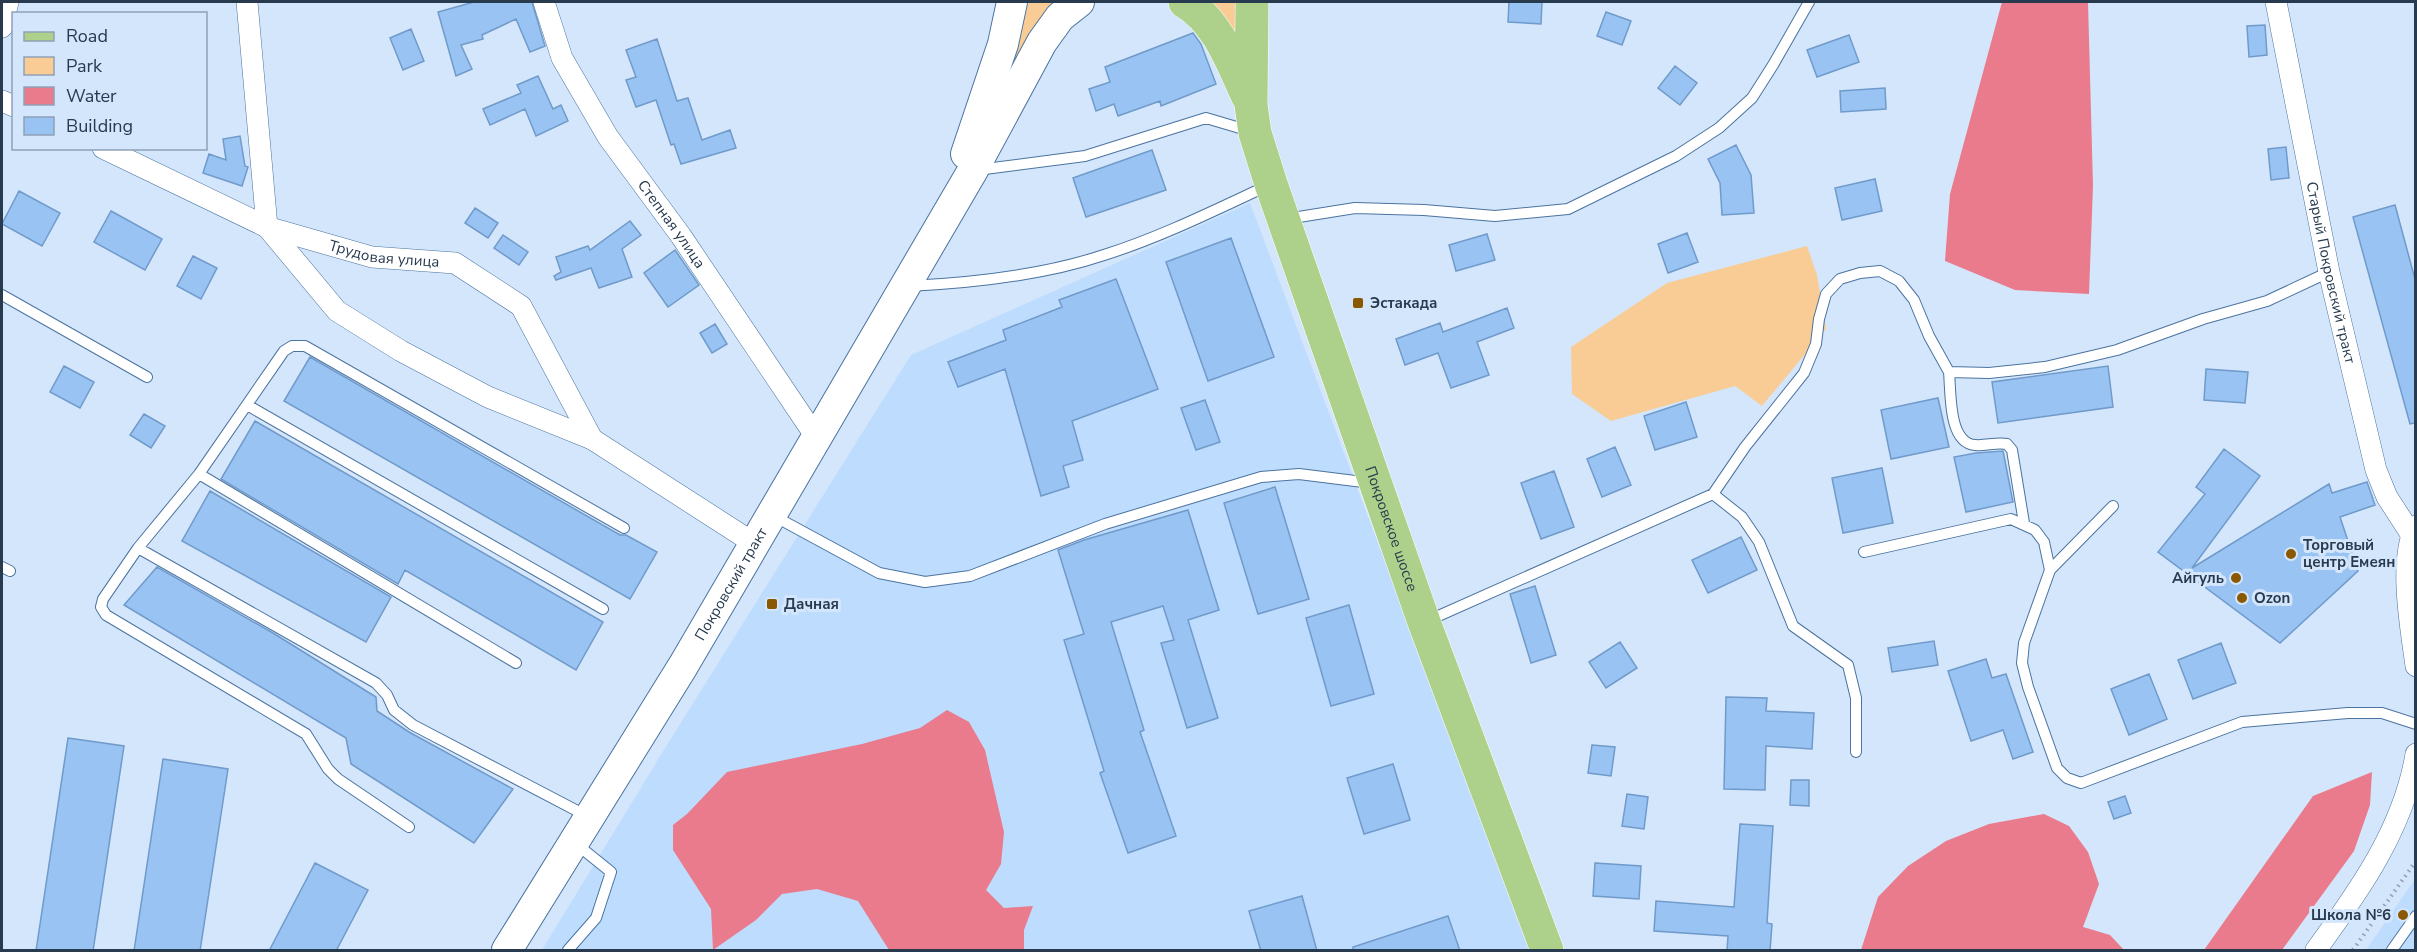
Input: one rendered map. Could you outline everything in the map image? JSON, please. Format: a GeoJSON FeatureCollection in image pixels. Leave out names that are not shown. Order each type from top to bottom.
{"type":"FeatureCollection","features":[{"type":"Feature","properties":{"kind":"main road"},"geometry":{"type":"LineString","coordinates":[[946,214],[1003,44],[1012,2]]}},
{"type":"Feature","properties":{"kind":"main road"},"geometry":{"type":"LineString","coordinates":[[946,214],[973,170],[1042,42],[1060,18],[1079,2]]}},
{"type":"Feature","properties":{"kind":"main road","name":"Покровское шоссе"},"geometry":{"type":"LineString","coordinates":[[1185,2],[1207,21],[1228,54],[1253,119],[1283,220],[1375,484],[1546,951]]}},
{"type":"Feature","properties":{"kind":"main road","name":"Покровское шоссе"},"geometry":{"type":"LineString","coordinates":[[1252,2],[1253,119]]}},
{"type":"Feature","properties":{"kind":"main road","name":"Покровский тракт"},"geometry":{"type":"LineString","coordinates":[[507,951],[683,666],[946,214]]}},
{"type":"Feature","properties":{"kind":"street"},"geometry":{"type":"LineString","coordinates":[[2,27],[8,2]]}},
{"type":"Feature","properties":{"kind":"street"},"geometry":{"type":"LineString","coordinates":[[247,2],[267,227]]}},
{"type":"Feature","properties":{"kind":"street","name":"Степная улица"},"geometry":{"type":"LineString","coordinates":[[544,2],[562,58],[608,137],[681,236],[816,437]]}},
{"type":"Feature","properties":{"kind":"street","name":"Старый Покровский тракт"},"geometry":{"type":"LineString","coordinates":[[2276,2],[2329,272],[2376,470],[2387,496],[2413,530]]}},
{"type":"Feature","properties":{"kind":"street","name":"Трудовая улица"},"geometry":{"type":"LineString","coordinates":[[107,150],[267,227],[372,257],[455,263],[521,306],[592,439]]}},
{"type":"Feature","properties":{"kind":"street","name":"Трудовая улица"},"geometry":{"type":"LineString","coordinates":[[267,227],[337,311],[401,351],[488,397],[592,439],[755,544]]}},
{"type":"Feature","properties":{"kind":"street"},"geometry":{"type":"LineString","coordinates":[[2413,530],[2408,552],[2408,600],[2415,666]]}},
{"type":"Feature","properties":{"kind":"street"},"geometry":{"type":"LineString","coordinates":[[2316,951],[2348,907],[2389,839],[2411,781],[2415,754]]}},
{"type":"Feature","properties":{"kind":"lane"},"geometry":{"type":"LineString","coordinates":[[1283,220],[1355,208],[1424,210],[1496,216],[1568,209],[1676,156],[1719,128],[1752,98],[1809,2]]}},
{"type":"Feature","properties":{"kind":"lane"},"geometry":{"type":"LineString","coordinates":[[973,170],[1085,156],[1206,118],[1253,119]]}},
{"type":"Feature","properties":{"kind":"lane"},"geometry":{"type":"LineString","coordinates":[[906,286],[956,284],[1030,272],[1102,256],[1161,234],[1271,184]]}},
{"type":"Feature","properties":{"kind":"lane"},"geometry":{"type":"LineString","coordinates":[[1424,622],[1713,494],[1745,447],[1804,373],[1816,344],[1819,319],[1826,294],[1840,279],[1860,273],[1880,271],[1899,280],[1914,300],[1929,336],[1949,372],[1955,430],[1963,440],[1973,445],[2000,442],[2007,444],[2012,450],[2024,523]]}},
{"type":"Feature","properties":{"kind":"lane"},"geometry":{"type":"LineString","coordinates":[[1949,372],[1989,373],[2045,367],[2117,350],[2203,319],[2267,301],[2329,272]]}},
{"type":"Feature","properties":{"kind":"lane"},"geometry":{"type":"LineString","coordinates":[[2,295],[147,377]]}},
{"type":"Feature","properties":{"kind":"lane"},"geometry":{"type":"LineString","coordinates":[[409,826],[338,779],[328,769],[306,734],[106,615],[101,607],[103,599],[138,548],[199,474],[284,351],[292,346],[305,346],[624,528]]}},
{"type":"Feature","properties":{"kind":"lane"},"geometry":{"type":"LineString","coordinates":[[246,405],[603,609]]}},
{"type":"Feature","properties":{"kind":"lane"},"geometry":{"type":"LineString","coordinates":[[199,474],[516,663]]}},
{"type":"Feature","properties":{"kind":"lane"},"geometry":{"type":"LineString","coordinates":[[771,515],[879,573],[925,582],[970,576],[1105,524],[1261,477],[1299,474],[1375,484]]}},
{"type":"Feature","properties":{"kind":"lane"},"geometry":{"type":"LineString","coordinates":[[1713,494],[1742,517],[1759,542],[1793,626],[1848,665],[1856,698],[1856,752]]}},
{"type":"Feature","properties":{"kind":"lane"},"geometry":{"type":"LineString","coordinates":[[2113,506],[2050,570],[2024,643],[2022,663],[2028,687],[2057,768],[2067,778],[2081,783],[2242,722],[2311,714],[2382,713],[2415,724]]}},
{"type":"Feature","properties":{"kind":"lane"},"geometry":{"type":"LineString","coordinates":[[1864,552],[2011,519],[2035,530],[2044,542],[2050,570]]}},
{"type":"Feature","properties":{"kind":"lane"},"geometry":{"type":"LineString","coordinates":[[138,548],[376,683],[387,695],[394,710],[413,725],[590,817]]}},
{"type":"Feature","properties":{"kind":"lane"},"geometry":{"type":"LineString","coordinates":[[568,951],[596,918],[611,872],[575,843]]}},
{"type":"Feature","properties":{"kind":"lane"},"geometry":{"type":"LineString","coordinates":[[2392,951],[2415,916]]}},
{"type":"Feature","properties":{"kind":"path"},"geometry":{"type":"LineString","coordinates":[[2353,951],[2415,861]]}},
{"type":"Feature","properties":{"kind":"shaded area"},"geometry":{"type":"Polygon","coordinates":[[[1250,203],[1531,950],[542,950],[670,740],[911,355],[1250,203]]]}},
{"type":"Feature","properties":{"kind":"shaded area","name":"Школа №6"},"geometry":{"type":"Polygon","coordinates":[[[2415,879],[2415,950],[2366,950],[2415,879]]]}},
{"type":"Feature","properties":{"kind":"green space"},"geometry":{"type":"Polygon","coordinates":[[[1029,2],[1070,2],[995,98],[1029,2]]]}},
{"type":"Feature","properties":{"kind":"green space"},"geometry":{"type":"Polygon","coordinates":[[[1200,2],[1248,2],[1249,64],[1200,2]]]}},
{"type":"Feature","properties":{"kind":"green space"},"geometry":{"type":"Polygon","coordinates":[[[1807,246],[1817,275],[1826,329],[1762,406],[1735,386],[1611,421],[1572,394],[1571,347],[1667,283],[1807,246]]]}},
{"type":"Feature","properties":{"kind":"water"},"geometry":{"type":"Polygon","coordinates":[[[2002,2],[2088,2],[2093,186],[2089,294],[2015,290],[1945,261],[1950,194],[2002,2]]]}},
{"type":"Feature","properties":{"kind":"water"},"geometry":{"type":"Polygon","coordinates":[[[947,710],[969,722],[985,750],[1004,832],[1001,864],[986,890],[1004,908],[1033,906],[1024,930],[1024,950],[889,950],[858,901],[817,889],[782,894],[756,920],[713,950],[711,909],[673,850],[673,825],[687,814],[727,772],[862,744],[920,728],[947,710]]]}},
{"type":"Feature","properties":{"kind":"water"},"geometry":{"type":"Polygon","coordinates":[[[2372,772],[2370,805],[2354,851],[2282,950],[2204,950],[2313,796],[2372,772]]]}},
{"type":"Feature","properties":{"kind":"water"},"geometry":{"type":"Polygon","coordinates":[[[2044,814],[2069,826],[2088,852],[2099,884],[2083,927],[2110,935],[2124,950],[1861,950],[1878,897],[1908,866],[1946,841],[1989,824],[2044,814]]]}},
{"type":"Feature","properties":{"kind":"building"},"geometry":{"type":"Polygon","coordinates":[[[474,2],[532,2],[545,46],[530,52],[516,19],[482,35],[483,39],[461,45],[472,69],[456,76],[438,12],[474,2]]]}},
{"type":"Feature","properties":{"kind":"building"},"geometry":{"type":"Polygon","coordinates":[[[1509,2],[1542,2],[1541,24],[1508,22],[1509,2]]]}},
{"type":"Feature","properties":{"kind":"building"},"geometry":{"type":"Polygon","coordinates":[[[1606,12],[1631,21],[1622,45],[1597,36],[1606,12]]]}},
{"type":"Feature","properties":{"kind":"building"},"geometry":{"type":"Polygon","coordinates":[[[2265,25],[2267,55],[2249,57],[2247,26],[2265,25]]]}},
{"type":"Feature","properties":{"kind":"building"},"geometry":{"type":"Polygon","coordinates":[[[411,29],[424,61],[403,70],[390,38],[411,29]]]}},
{"type":"Feature","properties":{"kind":"building"},"geometry":{"type":"Polygon","coordinates":[[[1193,33],[1201,44],[1216,84],[1161,106],[1160,101],[1118,116],[1114,104],[1096,111],[1089,89],[1110,82],[1105,67],[1193,33]]]}},
{"type":"Feature","properties":{"kind":"building"},"geometry":{"type":"Polygon","coordinates":[[[1849,35],[1859,62],[1817,77],[1807,50],[1849,35]]]}},
{"type":"Feature","properties":{"kind":"building"},"geometry":{"type":"Polygon","coordinates":[[[657,39],[677,101],[688,98],[702,140],[730,130],[736,148],[681,164],[674,144],[671,145],[656,100],[636,107],[626,80],[636,77],[626,50],[657,39]]]}},
{"type":"Feature","properties":{"kind":"building"},"geometry":{"type":"Polygon","coordinates":[[[1675,66],[1697,83],[1680,105],[1658,88],[1675,66]]]}},
{"type":"Feature","properties":{"kind":"building"},"geometry":{"type":"Polygon","coordinates":[[[538,76],[553,109],[561,105],[568,121],[536,136],[525,109],[490,125],[483,109],[521,93],[517,85],[538,76]]]}},
{"type":"Feature","properties":{"kind":"building"},"geometry":{"type":"Polygon","coordinates":[[[1885,88],[1886,109],[1841,112],[1840,91],[1885,88]]]}},
{"type":"Feature","properties":{"kind":"building"},"geometry":{"type":"Polygon","coordinates":[[[240,136],[245,166],[248,167],[242,186],[203,173],[209,154],[226,160],[223,139],[240,136]]]}},
{"type":"Feature","properties":{"kind":"building"},"geometry":{"type":"Polygon","coordinates":[[[1736,145],[1751,175],[1754,213],[1722,215],[1720,183],[1708,159],[1736,145]]]}},
{"type":"Feature","properties":{"kind":"building"},"geometry":{"type":"Polygon","coordinates":[[[2286,147],[2289,178],[2271,180],[2268,149],[2286,147]]]}},
{"type":"Feature","properties":{"kind":"building"},"geometry":{"type":"Polygon","coordinates":[[[1152,150],[1166,190],[1086,217],[1073,178],[1152,150]]]}},
{"type":"Feature","properties":{"kind":"building"},"geometry":{"type":"Polygon","coordinates":[[[1875,179],[1882,211],[1842,220],[1835,188],[1875,179]]]}},
{"type":"Feature","properties":{"kind":"building"},"geometry":{"type":"Polygon","coordinates":[[[19,191],[60,213],[42,246],[2,224],[19,191]]]}},
{"type":"Feature","properties":{"kind":"building"},"geometry":{"type":"Polygon","coordinates":[[[2395,205],[2415,279],[2415,423],[2410,424],[2353,217],[2395,205]]]}},
{"type":"Feature","properties":{"kind":"building"},"geometry":{"type":"Polygon","coordinates":[[[475,208],[498,223],[488,238],[465,223],[475,208]]]}},
{"type":"Feature","properties":{"kind":"building"},"geometry":{"type":"Polygon","coordinates":[[[111,211],[162,239],[145,270],[94,242],[111,211]]]}},
{"type":"Feature","properties":{"kind":"building"},"geometry":{"type":"Polygon","coordinates":[[[630,221],[641,235],[622,249],[632,277],[599,288],[591,268],[556,280],[554,276],[561,272],[556,257],[588,246],[590,250],[630,221]]]}},
{"type":"Feature","properties":{"kind":"building"},"geometry":{"type":"Polygon","coordinates":[[[1687,233],[1698,262],[1668,273],[1658,244],[1687,233]]]}},
{"type":"Feature","properties":{"kind":"building"},"geometry":{"type":"Polygon","coordinates":[[[1487,234],[1495,260],[1456,271],[1449,245],[1487,234]]]}},
{"type":"Feature","properties":{"kind":"building"},"geometry":{"type":"Polygon","coordinates":[[[503,235],[528,252],[519,265],[494,248],[503,235]]]}},
{"type":"Feature","properties":{"kind":"building"},"geometry":{"type":"Polygon","coordinates":[[[1231,238],[1274,357],[1208,381],[1166,262],[1231,238]]]}},
{"type":"Feature","properties":{"kind":"building"},"geometry":{"type":"Polygon","coordinates":[[[675,250],[699,285],[668,307],[644,273],[675,250]]]}},
{"type":"Feature","properties":{"kind":"building"},"geometry":{"type":"Polygon","coordinates":[[[193,256],[217,268],[201,299],[177,286],[193,256]]]}},
{"type":"Feature","properties":{"kind":"building"},"geometry":{"type":"Polygon","coordinates":[[[1116,279],[1158,389],[1072,421],[1083,460],[1063,466],[1069,487],[1041,496],[1005,369],[958,387],[948,362],[1006,340],[1003,330],[1062,307],[1059,300],[1116,279]]]}},
{"type":"Feature","properties":{"kind":"building"},"geometry":{"type":"Polygon","coordinates":[[[1507,308],[1514,328],[1477,342],[1489,375],[1451,388],[1438,353],[1405,365],[1396,339],[1440,323],[1443,332],[1507,308]]]}},
{"type":"Feature","properties":{"kind":"building"},"geometry":{"type":"Polygon","coordinates":[[[715,324],[727,344],[712,353],[700,333],[715,324]]]}},
{"type":"Feature","properties":{"kind":"building"},"geometry":{"type":"Polygon","coordinates":[[[310,357],[620,535],[626,535],[657,552],[630,599],[284,401],[310,357]]]}},
{"type":"Feature","properties":{"kind":"building"},"geometry":{"type":"Polygon","coordinates":[[[64,366],[94,382],[80,408],[50,392],[64,366]]]}},
{"type":"Feature","properties":{"kind":"building"},"geometry":{"type":"Polygon","coordinates":[[[2108,366],[2113,407],[1998,423],[1992,382],[2108,366]]]}},
{"type":"Feature","properties":{"kind":"building"},"geometry":{"type":"Polygon","coordinates":[[[2206,369],[2248,372],[2245,403],[2204,400],[2206,369]]]}},
{"type":"Feature","properties":{"kind":"building"},"geometry":{"type":"Polygon","coordinates":[[[1938,398],[1949,447],[1891,459],[1881,410],[1938,398]]]}},
{"type":"Feature","properties":{"kind":"building"},"geometry":{"type":"Polygon","coordinates":[[[1205,400],[1220,442],[1196,450],[1181,408],[1205,400]]]}},
{"type":"Feature","properties":{"kind":"building"},"geometry":{"type":"Polygon","coordinates":[[[1686,402],[1697,437],[1655,450],[1644,416],[1686,402]]]}},
{"type":"Feature","properties":{"kind":"building"},"geometry":{"type":"Polygon","coordinates":[[[144,414],[165,426],[151,448],[130,435],[144,414]]]}},
{"type":"Feature","properties":{"kind":"building"},"geometry":{"type":"Polygon","coordinates":[[[255,421],[603,622],[576,670],[405,570],[398,584],[221,479],[255,421]]]}},
{"type":"Feature","properties":{"kind":"building"},"geometry":{"type":"Polygon","coordinates":[[[1615,447],[1631,485],[1602,497],[1587,459],[1615,447]]]}},
{"type":"Feature","properties":{"kind":"building","name":"Торговый центр Емеян"},"geometry":{"type":"Polygon","coordinates":[[[2224,449],[2260,476],[2192,568],[2329,484],[2332,493],[2367,482],[2375,505],[2340,517],[2358,571],[2280,643],[2158,552],[2205,494],[2196,487],[2224,449]]]}},
{"type":"Feature","properties":{"kind":"building"},"geometry":{"type":"Polygon","coordinates":[[[2003,451],[2013,502],[1966,512],[1954,457],[2003,451]]]}},
{"type":"Feature","properties":{"kind":"building"},"geometry":{"type":"Polygon","coordinates":[[[1882,468],[1893,523],[1843,533],[1832,478],[1882,468]]]}},
{"type":"Feature","properties":{"kind":"building"},"geometry":{"type":"Polygon","coordinates":[[[1554,471],[1574,527],[1541,539],[1521,483],[1554,471]]]}},
{"type":"Feature","properties":{"kind":"building"},"geometry":{"type":"Polygon","coordinates":[[[1275,487],[1309,599],[1258,614],[1224,503],[1275,487]]]}},
{"type":"Feature","properties":{"kind":"building"},"geometry":{"type":"Polygon","coordinates":[[[210,491],[391,597],[366,642],[182,541],[210,491]]]}},
{"type":"Feature","properties":{"kind":"building"},"geometry":{"type":"Polygon","coordinates":[[[1188,510],[1219,610],[1188,620],[1218,718],[1187,728],[1161,643],[1174,640],[1163,606],[1111,622],[1144,730],[1140,732],[1176,836],[1128,853],[1100,773],[1104,771],[1064,640],[1084,634],[1058,550],[1084,540],[1188,510]]]}},
{"type":"Feature","properties":{"kind":"building"},"geometry":{"type":"Polygon","coordinates":[[[1741,537],[1757,570],[1708,593],[1692,560],[1741,537]]]}},
{"type":"Feature","properties":{"kind":"building"},"geometry":{"type":"Polygon","coordinates":[[[157,567],[273,633],[376,697],[377,711],[409,732],[513,789],[474,843],[351,764],[346,738],[124,605],[157,567]]]}},
{"type":"Feature","properties":{"kind":"building"},"geometry":{"type":"Polygon","coordinates":[[[1535,586],[1556,655],[1531,663],[1510,594],[1535,586]]]}},
{"type":"Feature","properties":{"kind":"building"},"geometry":{"type":"Polygon","coordinates":[[[1349,605],[1374,694],[1331,706],[1306,618],[1349,605]]]}},
{"type":"Feature","properties":{"kind":"building"},"geometry":{"type":"Polygon","coordinates":[[[1934,641],[1938,665],[1892,672],[1888,648],[1934,641]]]}},
{"type":"Feature","properties":{"kind":"building"},"geometry":{"type":"Polygon","coordinates":[[[1620,642],[1637,668],[1606,688],[1589,662],[1620,642]]]}},
{"type":"Feature","properties":{"kind":"building"},"geometry":{"type":"Polygon","coordinates":[[[2221,643],[2236,683],[2193,699],[2178,660],[2221,643]]]}},
{"type":"Feature","properties":{"kind":"building"},"geometry":{"type":"Polygon","coordinates":[[[1986,659],[1992,678],[2006,674],[2033,752],[2013,759],[2003,730],[1971,741],[1948,671],[1986,659]]]}},
{"type":"Feature","properties":{"kind":"building"},"geometry":{"type":"Polygon","coordinates":[[[2149,674],[2167,719],[2129,735],[2111,689],[2149,674]]]}},
{"type":"Feature","properties":{"kind":"building"},"geometry":{"type":"Polygon","coordinates":[[[1726,697],[1767,698],[1766,711],[1814,713],[1812,749],[1766,746],[1765,790],[1724,789],[1726,697]]]}},
{"type":"Feature","properties":{"kind":"building"},"geometry":{"type":"Polygon","coordinates":[[[68,738],[124,746],[93,951],[36,951],[68,738]]]}},
{"type":"Feature","properties":{"kind":"building"},"geometry":{"type":"Polygon","coordinates":[[[1592,745],[1615,747],[1611,776],[1588,773],[1592,745]]]}},
{"type":"Feature","properties":{"kind":"building"},"geometry":{"type":"Polygon","coordinates":[[[163,759],[228,769],[200,951],[134,951],[163,759]]]}},
{"type":"Feature","properties":{"kind":"building"},"geometry":{"type":"Polygon","coordinates":[[[1393,764],[1410,820],[1364,834],[1347,778],[1393,764]]]}},
{"type":"Feature","properties":{"kind":"building"},"geometry":{"type":"Polygon","coordinates":[[[1791,780],[1809,780],[1809,806],[1790,805],[1791,780]]]}},
{"type":"Feature","properties":{"kind":"building"},"geometry":{"type":"Polygon","coordinates":[[[1627,794],[1648,797],[1644,829],[1622,826],[1627,794]]]}},
{"type":"Feature","properties":{"kind":"building"},"geometry":{"type":"Polygon","coordinates":[[[2125,796],[2131,813],[2114,819],[2108,802],[2125,796]]]}},
{"type":"Feature","properties":{"kind":"building"},"geometry":{"type":"Polygon","coordinates":[[[1740,824],[1773,826],[1767,923],[1772,924],[1770,951],[1727,951],[1728,936],[1654,931],[1656,901],[1734,907],[1740,824]]]}},
{"type":"Feature","properties":{"kind":"building"},"geometry":{"type":"Polygon","coordinates":[[[315,863],[368,890],[336,951],[269,951],[315,863]]]}},
{"type":"Feature","properties":{"kind":"building"},"geometry":{"type":"Polygon","coordinates":[[[1595,863],[1641,866],[1639,899],[1593,896],[1595,863]]]}},
{"type":"Feature","properties":{"kind":"building"},"geometry":{"type":"Polygon","coordinates":[[[1302,896],[1317,951],[1261,951],[1249,911],[1302,896]]]}},
{"type":"Feature","properties":{"kind":"building"},"geometry":{"type":"Polygon","coordinates":[[[1448,916],[1460,951],[1353,951],[1353,947],[1448,916]]]}},
{"type":"Feature","properties":{"kind":"place","name":"Эстакада"},"geometry":{"type":"Point","coordinates":[1358,303]}},
{"type":"Feature","properties":{"kind":"place","name":"Торговый центр Емеян"},"geometry":{"type":"Point","coordinates":[2291,554]}},
{"type":"Feature","properties":{"kind":"place","name":"Айгуль"},"geometry":{"type":"Point","coordinates":[2236,578]}},
{"type":"Feature","properties":{"kind":"place","name":"Ozon"},"geometry":{"type":"Point","coordinates":[2242,598]}},
{"type":"Feature","properties":{"kind":"place","name":"Дачная"},"geometry":{"type":"Point","coordinates":[772,604]}},
{"type":"Feature","properties":{"kind":"place","name":"Школа №6"},"geometry":{"type":"Point","coordinates":[2403,915]}}]}
